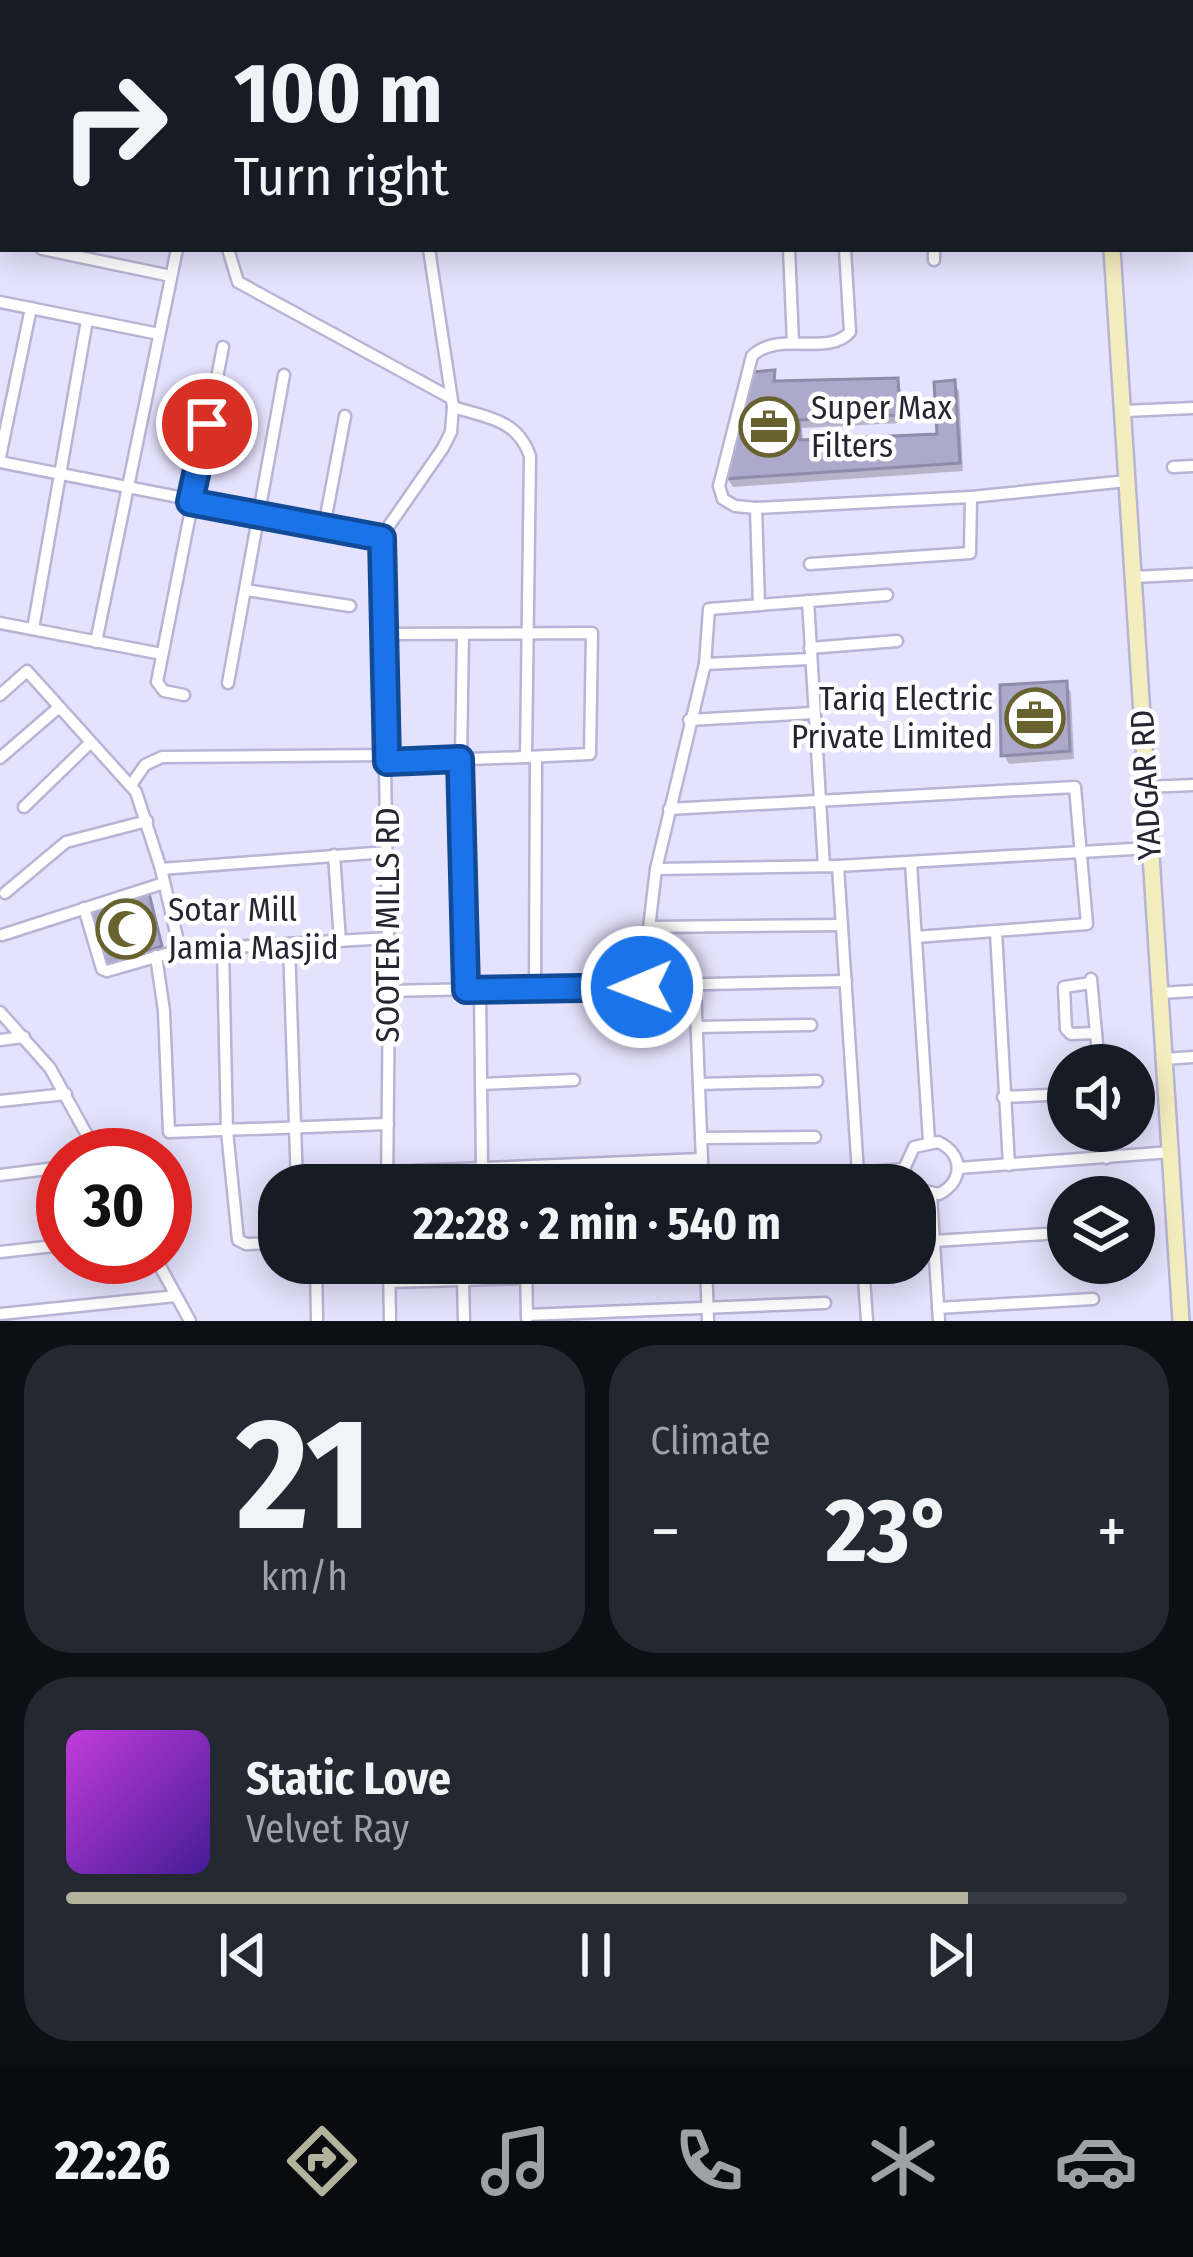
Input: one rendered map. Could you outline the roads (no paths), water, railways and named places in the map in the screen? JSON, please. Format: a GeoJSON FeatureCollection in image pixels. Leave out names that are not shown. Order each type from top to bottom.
{"type":"FeatureCollection","features":[{"type":"Feature","properties":{"kind":"street"},"geometry":{"type":"LineString","coordinates":[[56,252],[171,276]]}},
{"type":"Feature","properties":{"kind":"street"},"geometry":{"type":"LineString","coordinates":[[96,643],[176,252]]}},
{"type":"Feature","properties":{"kind":"street"},"geometry":{"type":"LineString","coordinates":[[229,252],[238,283],[452,402],[510,423],[524,440],[530,456],[528,634],[535,989]]}},
{"type":"Feature","properties":{"kind":"street"},"geometry":{"type":"LineString","coordinates":[[31,308],[0,459],[127,489],[382,538],[451,432],[452,402],[429,252]]}},
{"type":"Feature","properties":{"kind":"street"},"geometry":{"type":"LineString","coordinates":[[789,252],[793,343]]}},
{"type":"Feature","properties":{"kind":"street"},"geometry":{"type":"LineString","coordinates":[[845,252],[850,332],[841,341],[767,344],[752,356],[719,486],[723,499],[756,508],[970,497],[1127,481]]}},
{"type":"Feature","properties":{"kind":"street","name":"YADGAR RD"},"geometry":{"type":"LineString","coordinates":[[1112,252],[1159,993],[1171,1152],[1185,1236],[1181,1321]]}},
{"type":"Feature","properties":{"kind":"street"},"geometry":{"type":"LineString","coordinates":[[0,302],[159,334]]}},
{"type":"Feature","properties":{"kind":"street"},"geometry":{"type":"LineString","coordinates":[[33,629],[87,320]]}},
{"type":"Feature","properties":{"kind":"street"},"geometry":{"type":"LineString","coordinates":[[184,695],[159,688],[162,654],[223,347]]}},
{"type":"Feature","properties":{"kind":"street"},"geometry":{"type":"LineString","coordinates":[[228,683],[284,375]]}},
{"type":"Feature","properties":{"kind":"street"},"geometry":{"type":"LineString","coordinates":[[1124,412],[1193,408]]}},
{"type":"Feature","properties":{"kind":"street"},"geometry":{"type":"LineString","coordinates":[[324,527],[345,416]]}},
{"type":"Feature","properties":{"kind":"street"},"geometry":{"type":"LineString","coordinates":[[1173,467],[1193,466]]}},
{"type":"Feature","properties":{"kind":"street"},"geometry":{"type":"LineString","coordinates":[[810,565],[970,553],[970,497]]}},
{"type":"Feature","properties":{"kind":"street"},"geometry":{"type":"LineString","coordinates":[[756,508],[759,605]]}},
{"type":"Feature","properties":{"kind":"street","name":"SOOTER MILLS RD"},"geometry":{"type":"LineString","coordinates":[[382,538],[389,938],[387,1164]]}},
{"type":"Feature","properties":{"kind":"street"},"geometry":{"type":"LineString","coordinates":[[1134,578],[1193,574]]}},
{"type":"Feature","properties":{"kind":"street"},"geometry":{"type":"LineString","coordinates":[[246,590],[350,606]]}},
{"type":"Feature","properties":{"kind":"street"},"geometry":{"type":"LineString","coordinates":[[642,987],[656,869],[705,664],[709,608],[886,595]]}},
{"type":"Feature","properties":{"kind":"street"},"geometry":{"type":"LineString","coordinates":[[808,601],[819,803],[842,925],[857,1164]]}},
{"type":"Feature","properties":{"kind":"street"},"geometry":{"type":"LineString","coordinates":[[0,622],[162,654]]}},
{"type":"Feature","properties":{"kind":"street"},"geometry":{"type":"LineString","coordinates":[[130,785],[145,765],[162,757],[460,759],[590,754],[592,633],[382,634]]}},
{"type":"Feature","properties":{"kind":"street"},"geometry":{"type":"LineString","coordinates":[[463,634],[460,759],[466,990]]}},
{"type":"Feature","properties":{"kind":"street"},"geometry":{"type":"LineString","coordinates":[[705,664],[897,641]]}},
{"type":"Feature","properties":{"kind":"street"},"geometry":{"type":"LineString","coordinates":[[0,695],[27,671],[130,785],[147,821],[179,950]]}},
{"type":"Feature","properties":{"kind":"street"},"geometry":{"type":"LineString","coordinates":[[0,758],[58,708]]}},
{"type":"Feature","properties":{"kind":"street"},"geometry":{"type":"LineString","coordinates":[[689,720],[813,712]]}},
{"type":"Feature","properties":{"kind":"street"},"geometry":{"type":"LineString","coordinates":[[25,807],[89,744]]}},
{"type":"Feature","properties":{"kind":"street"},"geometry":{"type":"LineString","coordinates":[[1146,788],[1193,784]]}},
{"type":"Feature","properties":{"kind":"street"},"geometry":{"type":"LineString","coordinates":[[669,809],[1075,787],[1087,924],[916,937]]}},
{"type":"Feature","properties":{"kind":"street"},"geometry":{"type":"LineString","coordinates":[[4,893],[66,842],[147,821]]}},
{"type":"Feature","properties":{"kind":"street"},"geometry":{"type":"LineString","coordinates":[[656,869],[911,863],[1150,848]]}},
{"type":"Feature","properties":{"kind":"street"},"geometry":{"type":"LineString","coordinates":[[161,869],[387,852]]}},
{"type":"Feature","properties":{"kind":"street"},"geometry":{"type":"LineString","coordinates":[[334,855],[340,941]]}},
{"type":"Feature","properties":{"kind":"street"},"geometry":{"type":"LineString","coordinates":[[911,863],[929,1141]]}},
{"type":"Feature","properties":{"kind":"street"},"geometry":{"type":"LineString","coordinates":[[2,935],[164,883]]}},
{"type":"Feature","properties":{"kind":"street"},"geometry":{"type":"LineString","coordinates":[[84,908],[102,969],[107,971],[179,950],[389,938]]}},
{"type":"Feature","properties":{"kind":"street"},"geometry":{"type":"LineString","coordinates":[[650,927],[842,925]]}},
{"type":"Feature","properties":{"kind":"street"},"geometry":{"type":"LineString","coordinates":[[996,932],[1009,1165]]}},
{"type":"Feature","properties":{"kind":"street"},"geometry":{"type":"LineString","coordinates":[[289,945],[297,1164]]}},
{"type":"Feature","properties":{"kind":"street"},"geometry":{"type":"LineString","coordinates":[[223,948],[227,1131],[238,1240],[258,1244]]}},
{"type":"Feature","properties":{"kind":"street"},"geometry":{"type":"LineString","coordinates":[[156,956],[164,1011],[166,1125],[176,1134],[388,1124]]}},
{"type":"Feature","properties":{"kind":"street"},"geometry":{"type":"LineString","coordinates":[[389,991],[846,981]]}},
{"type":"Feature","properties":{"kind":"street"},"geometry":{"type":"LineString","coordinates":[[1096,1034],[1071,1034],[1066,1029],[1064,987],[1091,981],[1097,1044]]}},
{"type":"Feature","properties":{"kind":"street"},"geometry":{"type":"LineString","coordinates":[[695,987],[702,1164]]}},
{"type":"Feature","properties":{"kind":"street"},"geometry":{"type":"LineString","coordinates":[[480,990],[482,1164]]}},
{"type":"Feature","properties":{"kind":"street"},"geometry":{"type":"LineString","coordinates":[[1159,993],[1193,991]]}},
{"type":"Feature","properties":{"kind":"street"},"geometry":{"type":"LineString","coordinates":[[0,1012],[50,1068],[84,1128]]}},
{"type":"Feature","properties":{"kind":"street"},"geometry":{"type":"LineString","coordinates":[[697,1028],[811,1025]]}},
{"type":"Feature","properties":{"kind":"street"},"geometry":{"type":"LineString","coordinates":[[0,1040],[24,1037]]}},
{"type":"Feature","properties":{"kind":"street"},"geometry":{"type":"LineString","coordinates":[[1164,1059],[1193,1057]]}},
{"type":"Feature","properties":{"kind":"street"},"geometry":{"type":"LineString","coordinates":[[482,1084],[574,1080]]}},
{"type":"Feature","properties":{"kind":"street"},"geometry":{"type":"LineString","coordinates":[[699,1084],[817,1081]]}},
{"type":"Feature","properties":{"kind":"street"},"geometry":{"type":"LineString","coordinates":[[0,1101],[66,1094]]}},
{"type":"Feature","properties":{"kind":"street"},"geometry":{"type":"LineString","coordinates":[[1003,1097],[1047,1095]]}},
{"type":"Feature","properties":{"kind":"street"},"geometry":{"type":"LineString","coordinates":[[701,1138],[815,1137]]}},
{"type":"Feature","properties":{"kind":"street"},"geometry":{"type":"LineString","coordinates":[[906,1164],[914,1147],[929,1141],[953,1151],[959,1168],[953,1184],[936,1192]]}},
{"type":"Feature","properties":{"kind":"street"},"geometry":{"type":"LineString","coordinates":[[1106,1152],[1106,1157]]}},
{"type":"Feature","properties":{"kind":"street"},"geometry":{"type":"LineString","coordinates":[[959,1168],[1171,1152]]}},
{"type":"Feature","properties":{"kind":"street"},"geometry":{"type":"LineString","coordinates":[[580,1164],[702,1159]]}},
{"type":"Feature","properties":{"kind":"street"},"geometry":{"type":"LineString","coordinates":[[0,1174],[36,1170]]}},
{"type":"Feature","properties":{"kind":"street"},"geometry":{"type":"LineString","coordinates":[[936,1240],[1046,1234]]}},
{"type":"Feature","properties":{"kind":"street"},"geometry":{"type":"LineString","coordinates":[[0,1252],[36,1248]]}},
{"type":"Feature","properties":{"kind":"street"},"geometry":{"type":"LineString","coordinates":[[936,1277],[938,1314],[1094,1299]]}},
{"type":"Feature","properties":{"kind":"street"},"geometry":{"type":"LineString","coordinates":[[170,1284],[190,1321]]}},
{"type":"Feature","properties":{"kind":"street"},"geometry":{"type":"LineString","coordinates":[[316,1284],[317,1321]]}},
{"type":"Feature","properties":{"kind":"street"},"geometry":{"type":"LineString","coordinates":[[389,1284],[390,1321]]}},
{"type":"Feature","properties":{"kind":"street"},"geometry":{"type":"LineString","coordinates":[[464,1284],[464,1321]]}},
{"type":"Feature","properties":{"kind":"street"},"geometry":{"type":"LineString","coordinates":[[526,1284],[527,1318],[708,1314],[825,1304]]}},
{"type":"Feature","properties":{"kind":"street"},"geometry":{"type":"LineString","coordinates":[[707,1284],[708,1314]]}},
{"type":"Feature","properties":{"kind":"street"},"geometry":{"type":"LineString","coordinates":[[864,1284],[866,1321]]}},
{"type":"Feature","properties":{"kind":"street"},"geometry":{"type":"LineString","coordinates":[[0,1314],[176,1296]]}},
{"type":"Feature","properties":{"kind":"place","name":"Super Max Filters"},"geometry":{"type":"Point","coordinates":[769,427]}},
{"type":"Feature","properties":{"kind":"place","name":"Tariq Electric Private Limited"},"geometry":{"type":"Point","coordinates":[1035,718]}},
{"type":"Feature","properties":{"kind":"place","name":"Sotar Mill Jamia Masjid"},"geometry":{"type":"Point","coordinates":[126,929]}}]}
